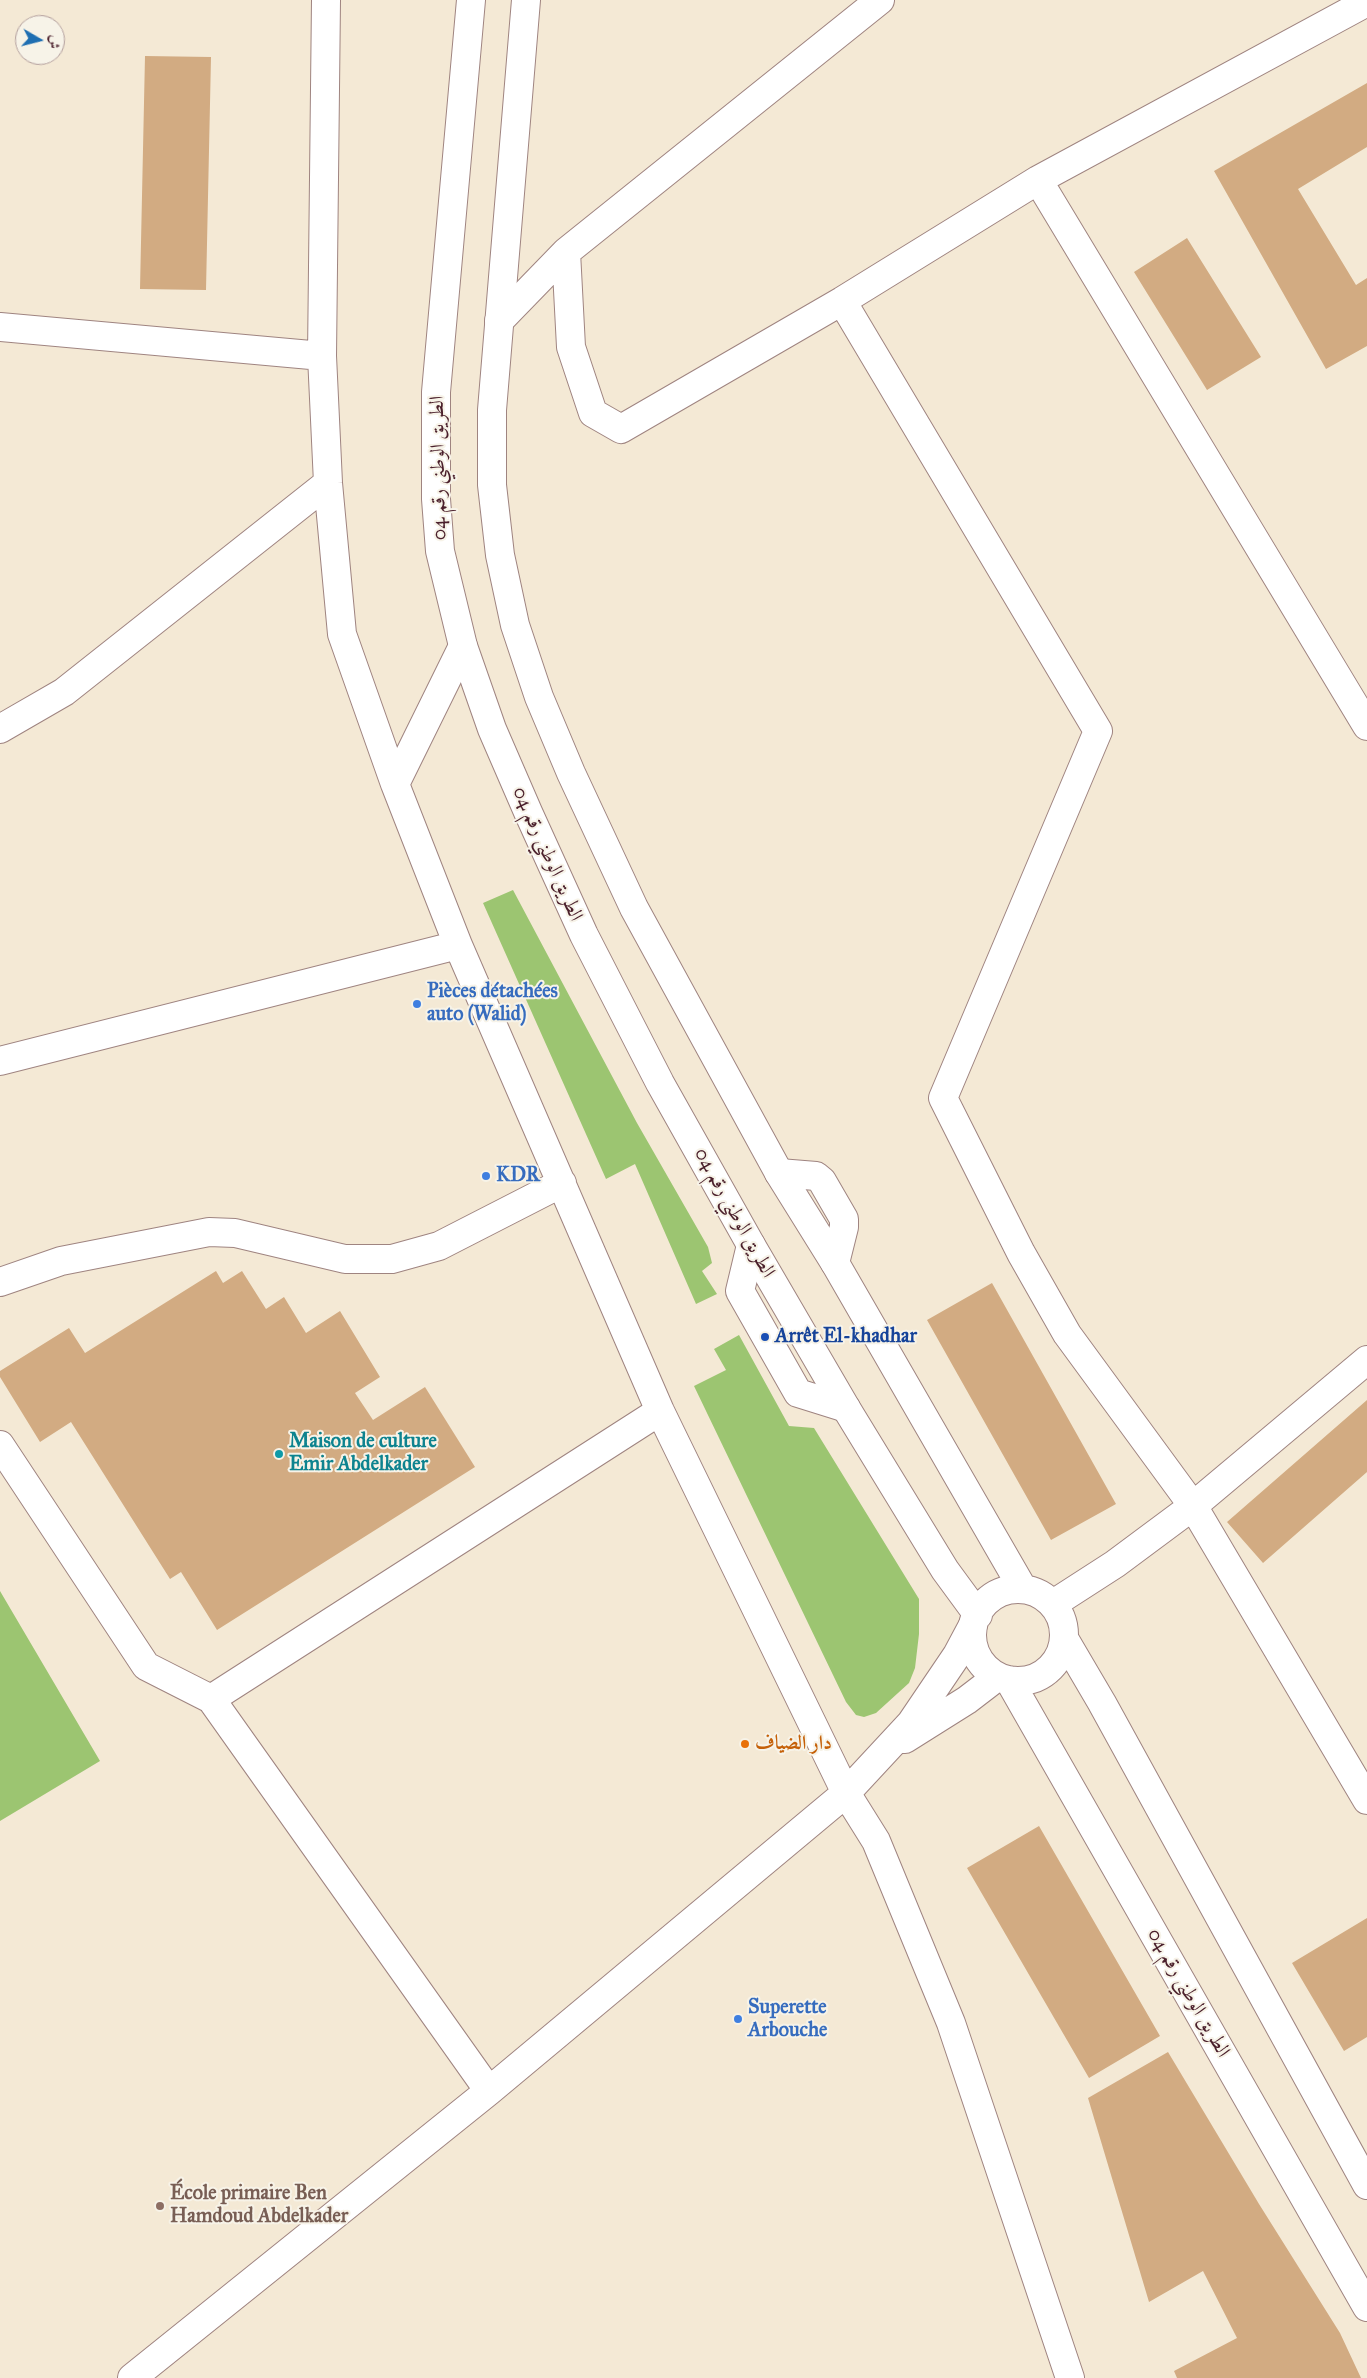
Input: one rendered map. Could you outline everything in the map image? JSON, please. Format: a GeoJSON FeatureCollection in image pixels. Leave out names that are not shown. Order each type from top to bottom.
{"type":"FeatureCollection","features":[{"type":"Feature","properties":{"kind":"main road"},"geometry":{"type":"LineString","coordinates":[[326,0],[322,356],[328,484],[342,634],[395,784],[458,946],[660,1411],[846,1793],[876,1840],[951,2023],[1070,2378]]}},
{"type":"Feature","properties":{"kind":"main road","name":"الطريق الوطني رقم 04"},"geometry":{"type":"LineString","coordinates":[[471,0],[436,392],[436,499],[440,551],[463,646],[492,729],[584,935],[660,1083],[846,1408],[975,1620]]}},
{"type":"Feature","properties":{"kind":"main road"},"geometry":{"type":"LineString","coordinates":[[526,0],[492,410],[492,485],[500,555],[515,625],[543,706],[634,908],[779,1173],[835,1264],[1023,1589]]}},
{"type":"Feature","properties":{"kind":"main road"},"geometry":{"type":"LineString","coordinates":[[499,321],[566,252],[880,0]]}},
{"type":"Feature","properties":{"kind":"main road"},"geometry":{"type":"LineString","coordinates":[[566,252],[571,347],[593,413],[621,429],[842,301],[1038,180],[1367,2]]}},
{"type":"Feature","properties":{"kind":"main road"},"geometry":{"type":"LineString","coordinates":[[1038,180],[1367,726]]}},
{"type":"Feature","properties":{"kind":"main road"},"geometry":{"type":"LineString","coordinates":[[842,301],[1098,732],[942,1098],[1021,1253],[1068,1334],[1193,1506],[1367,1800]]}},
{"type":"Feature","properties":{"kind":"main road"},"geometry":{"type":"LineString","coordinates":[[0,327],[322,356]]}},
{"type":"Feature","properties":{"kind":"main road"},"geometry":{"type":"LineString","coordinates":[[0,729],[64,692],[328,484]]}},
{"type":"Feature","properties":{"kind":"main road"},"geometry":{"type":"LineString","coordinates":[[395,784],[463,646]]}},
{"type":"Feature","properties":{"kind":"main road"},"geometry":{"type":"LineString","coordinates":[[0,1061],[458,946]]}},
{"type":"Feature","properties":{"kind":"main road"},"geometry":{"type":"LineString","coordinates":[[0,1282],[61,1261],[209,1232],[235,1234],[345,1259],[392,1258],[439,1246],[562,1183]]}},
{"type":"Feature","properties":{"kind":"main road"},"geometry":{"type":"LineString","coordinates":[[1053,1604],[1115,1564],[1193,1506],[1367,1360]]}},
{"type":"Feature","properties":{"kind":"main road"},"geometry":{"type":"LineString","coordinates":[[211,1699],[660,1411]]}},
{"type":"Feature","properties":{"kind":"main road"},"geometry":{"type":"LineString","coordinates":[[0,1445],[146,1666],[211,1699],[489,2091]]}},
{"type":"Feature","properties":{"kind":"main road"},"geometry":{"type":"LineString","coordinates":[[132,2378],[489,2091],[846,1793],[889,1749],[911,1723],[957,1655],[975,1620],[988,1600],[1004,1591],[1023,1589],[1039,1594],[1053,1604],[1063,1621],[1065,1640],[1106,1711],[1367,2186]]}},
{"type":"Feature","properties":{"kind":"main road"},"geometry":{"type":"LineString","coordinates":[[975,1620],[971,1641],[975,1656],[984,1668],[1003,1679],[1029,1680],[1046,1673],[1059,1658],[1065,1640]]}},
{"type":"Feature","properties":{"kind":"main road"},"geometry":{"type":"LineString","coordinates":[[889,1749],[1003,1679]]}},
{"type":"Feature","properties":{"kind":"main road","name":"الطريق الوطني رقم 04"},"geometry":{"type":"LineString","coordinates":[[1003,1679],[1367,2307]]}},
{"type":"Feature","properties":{"kind":"green space"},"geometry":{"type":"Polygon","coordinates":[[[513,890],[637,1123],[708,1247],[712,1263],[702,1271],[717,1294],[696,1304],[635,1164],[606,1179],[483,903],[513,890]]]}},
{"type":"Feature","properties":{"kind":"green space"},"geometry":{"type":"Polygon","coordinates":[[[739,1335],[789,1426],[814,1428],[919,1599],[919,1634],[915,1668],[909,1683],[876,1713],[864,1717],[856,1715],[846,1702],[694,1386],[726,1370],[714,1349],[739,1335]]]}},
{"type":"Feature","properties":{"kind":"green space"},"geometry":{"type":"Polygon","coordinates":[[[0,1591],[100,1761],[0,1821],[0,1591]]]}},
{"type":"Feature","properties":{"kind":"building"},"geometry":{"type":"Polygon","coordinates":[[[145,56],[211,57],[206,290],[140,289],[145,56]]]}},
{"type":"Feature","properties":{"kind":"building"},"geometry":{"type":"Polygon","coordinates":[[[1367,83],[1367,147],[1298,189],[1356,285],[1367,278],[1367,346],[1326,369],[1214,171],[1367,83]]]}},
{"type":"Feature","properties":{"kind":"building"},"geometry":{"type":"Polygon","coordinates":[[[1187,238],[1261,357],[1207,390],[1134,272],[1187,238]]]}},
{"type":"Feature","properties":{"kind":"building","name":"Maison de culture Emir Abdelkader"},"geometry":{"type":"Polygon","coordinates":[[[216,1271],[223,1283],[242,1271],[266,1309],[284,1297],[306,1333],[340,1311],[380,1377],[355,1393],[373,1420],[425,1387],[475,1467],[217,1630],[181,1572],[170,1579],[71,1422],[40,1442],[0,1377],[0,1371],[69,1328],[85,1353],[216,1271]]]}},
{"type":"Feature","properties":{"kind":"building"},"geometry":{"type":"Polygon","coordinates":[[[992,1283],[1116,1504],[1051,1540],[927,1320],[992,1283]]]}},
{"type":"Feature","properties":{"kind":"building"},"geometry":{"type":"Polygon","coordinates":[[[1367,1400],[1367,1472],[1263,1563],[1227,1522],[1367,1400]]]}},
{"type":"Feature","properties":{"kind":"building"},"geometry":{"type":"Polygon","coordinates":[[[1039,1826],[1160,2036],[1089,2078],[967,1868],[1039,1826]]]}},
{"type":"Feature","properties":{"kind":"building"},"geometry":{"type":"Polygon","coordinates":[[[1367,1918],[1367,2037],[1344,2051],[1292,1963],[1367,1918]]]}},
{"type":"Feature","properties":{"kind":"building"},"geometry":{"type":"Polygon","coordinates":[[[1168,2052],[1259,2204],[1340,2333],[1361,2378],[1177,2378],[1174,2371],[1237,2338],[1203,2271],[1149,2302],[1088,2098],[1168,2052]]]}},
{"type":"Feature","properties":{"kind":"place","name":"Pièces détachées auto (Walid)"},"geometry":{"type":"Point","coordinates":[417,1004]}},
{"type":"Feature","properties":{"kind":"place","name":"KDR"},"geometry":{"type":"Point","coordinates":[486,1176]}},
{"type":"Feature","properties":{"kind":"place","name":"Arrêt El-khadhar"},"geometry":{"type":"Point","coordinates":[765,1337]}},
{"type":"Feature","properties":{"kind":"place","name":"Maison de culture Emir Abdelkader"},"geometry":{"type":"Point","coordinates":[279,1454]}},
{"type":"Feature","properties":{"kind":"place","name":"دار الضياف"},"geometry":{"type":"Point","coordinates":[745,1744]}},
{"type":"Feature","properties":{"kind":"place","name":"Superette Arbouche"},"geometry":{"type":"Point","coordinates":[738,2019]}},
{"type":"Feature","properties":{"kind":"place","name":"École primaire Ben Hamdoud Abdelkader"},"geometry":{"type":"Point","coordinates":[160,2206]}}]}
